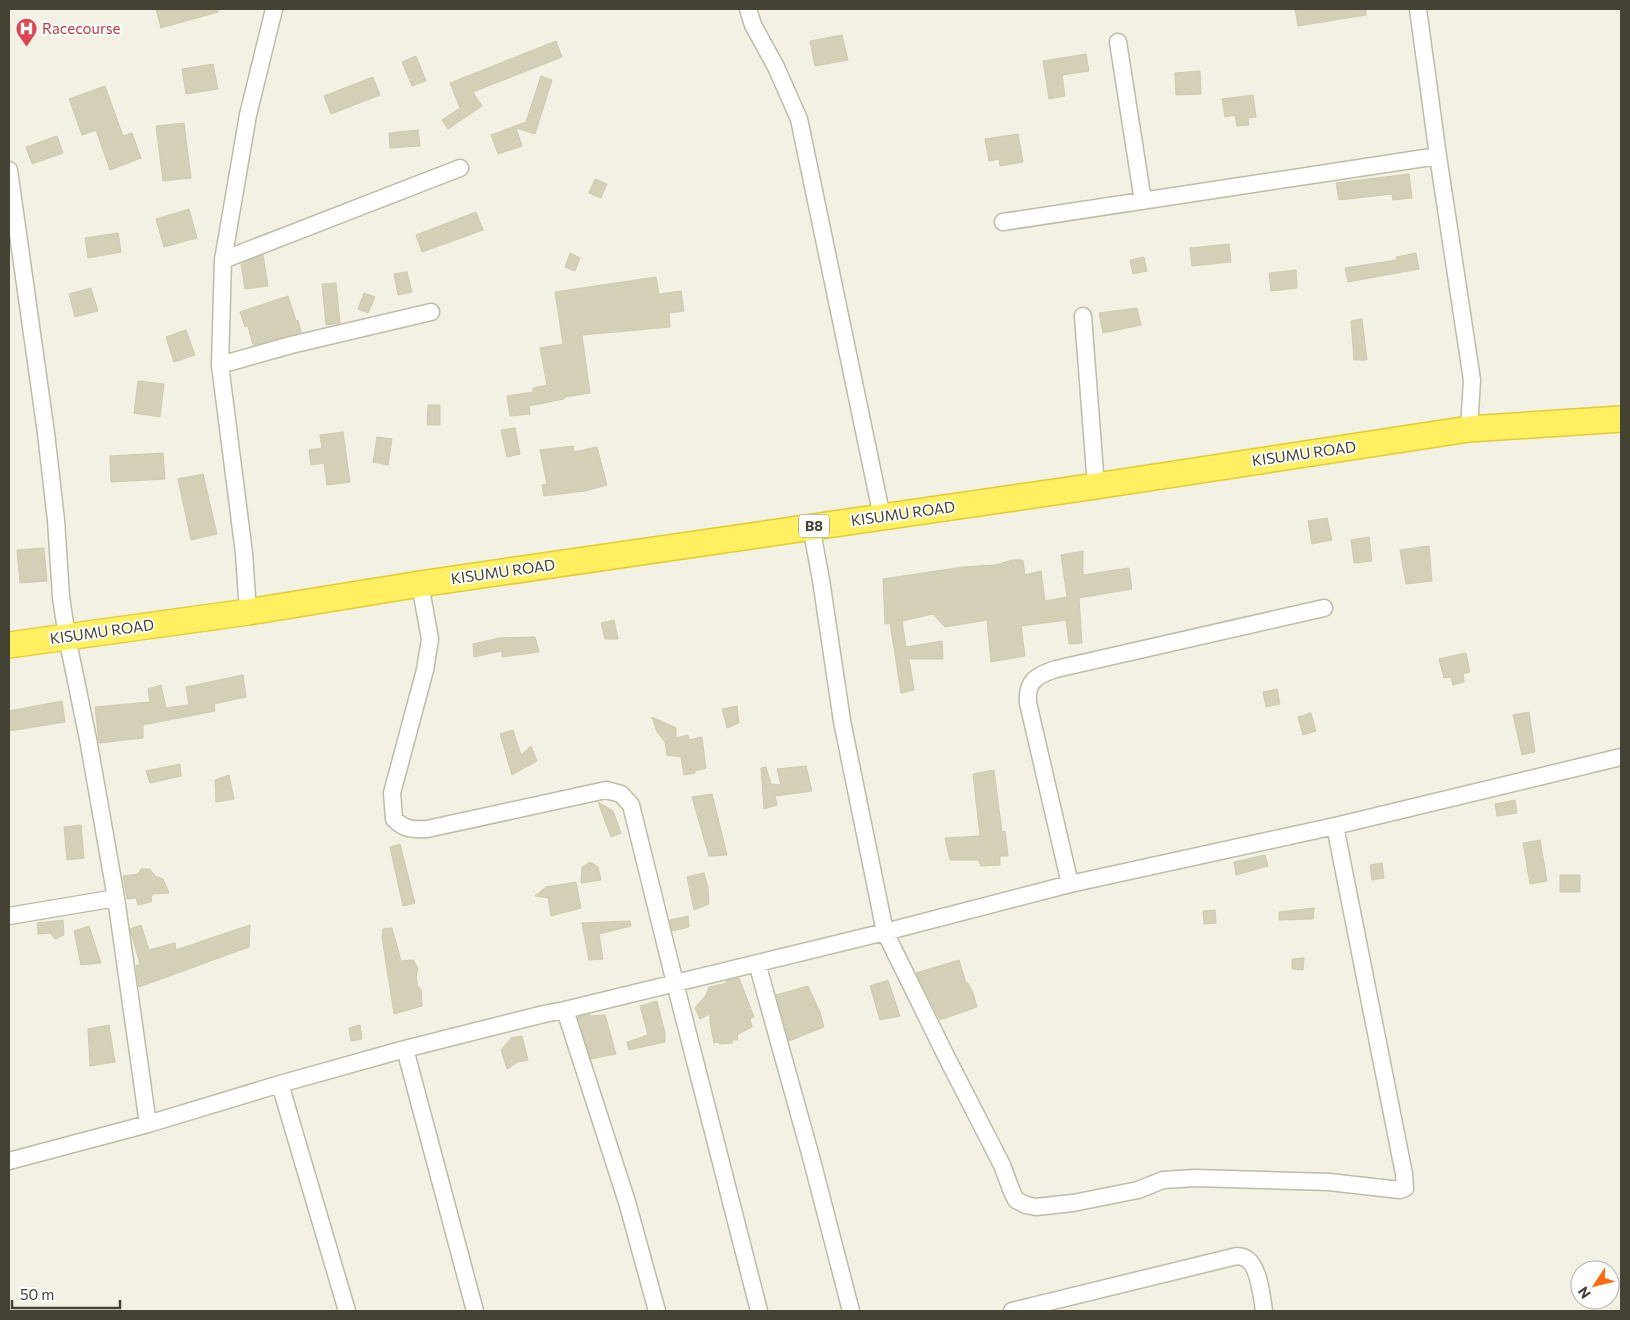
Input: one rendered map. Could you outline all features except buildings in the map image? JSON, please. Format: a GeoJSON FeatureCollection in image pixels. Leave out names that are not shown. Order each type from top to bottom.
{"type":"FeatureCollection","features":[{"type":"Feature","properties":{"kind":"highway","name":"KISUMU ROAD"},"geometry":{"type":"LineString","coordinates":[[9,645],[248,612],[420,584],[1096,486],[1469,429],[1621,419]]}},
{"type":"Feature","properties":{"kind":"street"},"geometry":{"type":"LineString","coordinates":[[248,612],[244,553],[220,365],[223,260],[248,115],[274,9]]}},
{"type":"Feature","properties":{"kind":"street"},"geometry":{"type":"LineString","coordinates":[[748,9],[753,25],[776,67],[799,119],[882,517]]}},
{"type":"Feature","properties":{"kind":"street"},"geometry":{"type":"LineString","coordinates":[[1418,9],[1472,380],[1469,429]]}},
{"type":"Feature","properties":{"kind":"street"},"geometry":{"type":"LineString","coordinates":[[1118,42],[1143,201]]}},
{"type":"Feature","properties":{"kind":"street"},"geometry":{"type":"LineString","coordinates":[[1003,222],[1438,156]]}},
{"type":"Feature","properties":{"kind":"street"},"geometry":{"type":"LineString","coordinates":[[223,260],[460,168]]}},
{"type":"Feature","properties":{"kind":"street"},"geometry":{"type":"LineString","coordinates":[[9,170],[46,433],[56,520],[61,597],[116,898],[148,1124]]}},
{"type":"Feature","properties":{"kind":"street"},"geometry":{"type":"LineString","coordinates":[[220,365],[291,345],[431,312]]}},
{"type":"Feature","properties":{"kind":"street"},"geometry":{"type":"LineString","coordinates":[[1083,316],[1096,486]]}},
{"type":"Feature","properties":{"kind":"street"},"geometry":{"type":"LineString","coordinates":[[811,526],[842,721],[885,932],[946,1058],[1002,1165],[1016,1200],[1036,1207],[1138,1190],[1163,1180],[1187,1179],[1329,1182],[1400,1190],[1405,1188],[1404,1174],[1335,826]]}},
{"type":"Feature","properties":{"kind":"street"},"geometry":{"type":"LineString","coordinates":[[420,584],[430,639],[423,679],[392,792],[394,819],[402,827],[420,830],[606,790],[622,794],[631,805],[638,826],[675,983],[759,1311]]}},
{"type":"Feature","properties":{"kind":"street"},"geometry":{"type":"LineString","coordinates":[[1070,884],[1028,703],[1027,691],[1032,681],[1041,674],[1056,669],[1324,608]]}},
{"type":"Feature","properties":{"kind":"street"},"geometry":{"type":"LineString","coordinates":[[9,1162],[148,1124],[405,1049],[534,1016],[885,932],[1070,884],[1335,826],[1621,757]]}},
{"type":"Feature","properties":{"kind":"street"},"geometry":{"type":"LineString","coordinates":[[9,916],[116,898]]}},
{"type":"Feature","properties":{"kind":"street"},"geometry":{"type":"LineString","coordinates":[[757,963],[811,1157],[851,1311]]}},
{"type":"Feature","properties":{"kind":"street"},"geometry":{"type":"LineString","coordinates":[[565,1010],[627,1202],[657,1311]]}},
{"type":"Feature","properties":{"kind":"street"},"geometry":{"type":"LineString","coordinates":[[405,1049],[475,1311]]}},
{"type":"Feature","properties":{"kind":"street"},"geometry":{"type":"LineString","coordinates":[[280,1084],[347,1311]]}},
{"type":"Feature","properties":{"kind":"street"},"geometry":{"type":"LineString","coordinates":[[1012,1311],[1237,1256],[1246,1258],[1258,1276],[1264,1311]]}},
{"type":"Feature","properties":{"kind":"place","name":"Racecourse"},"geometry":{"type":"Point","coordinates":[26,48]}}]}
